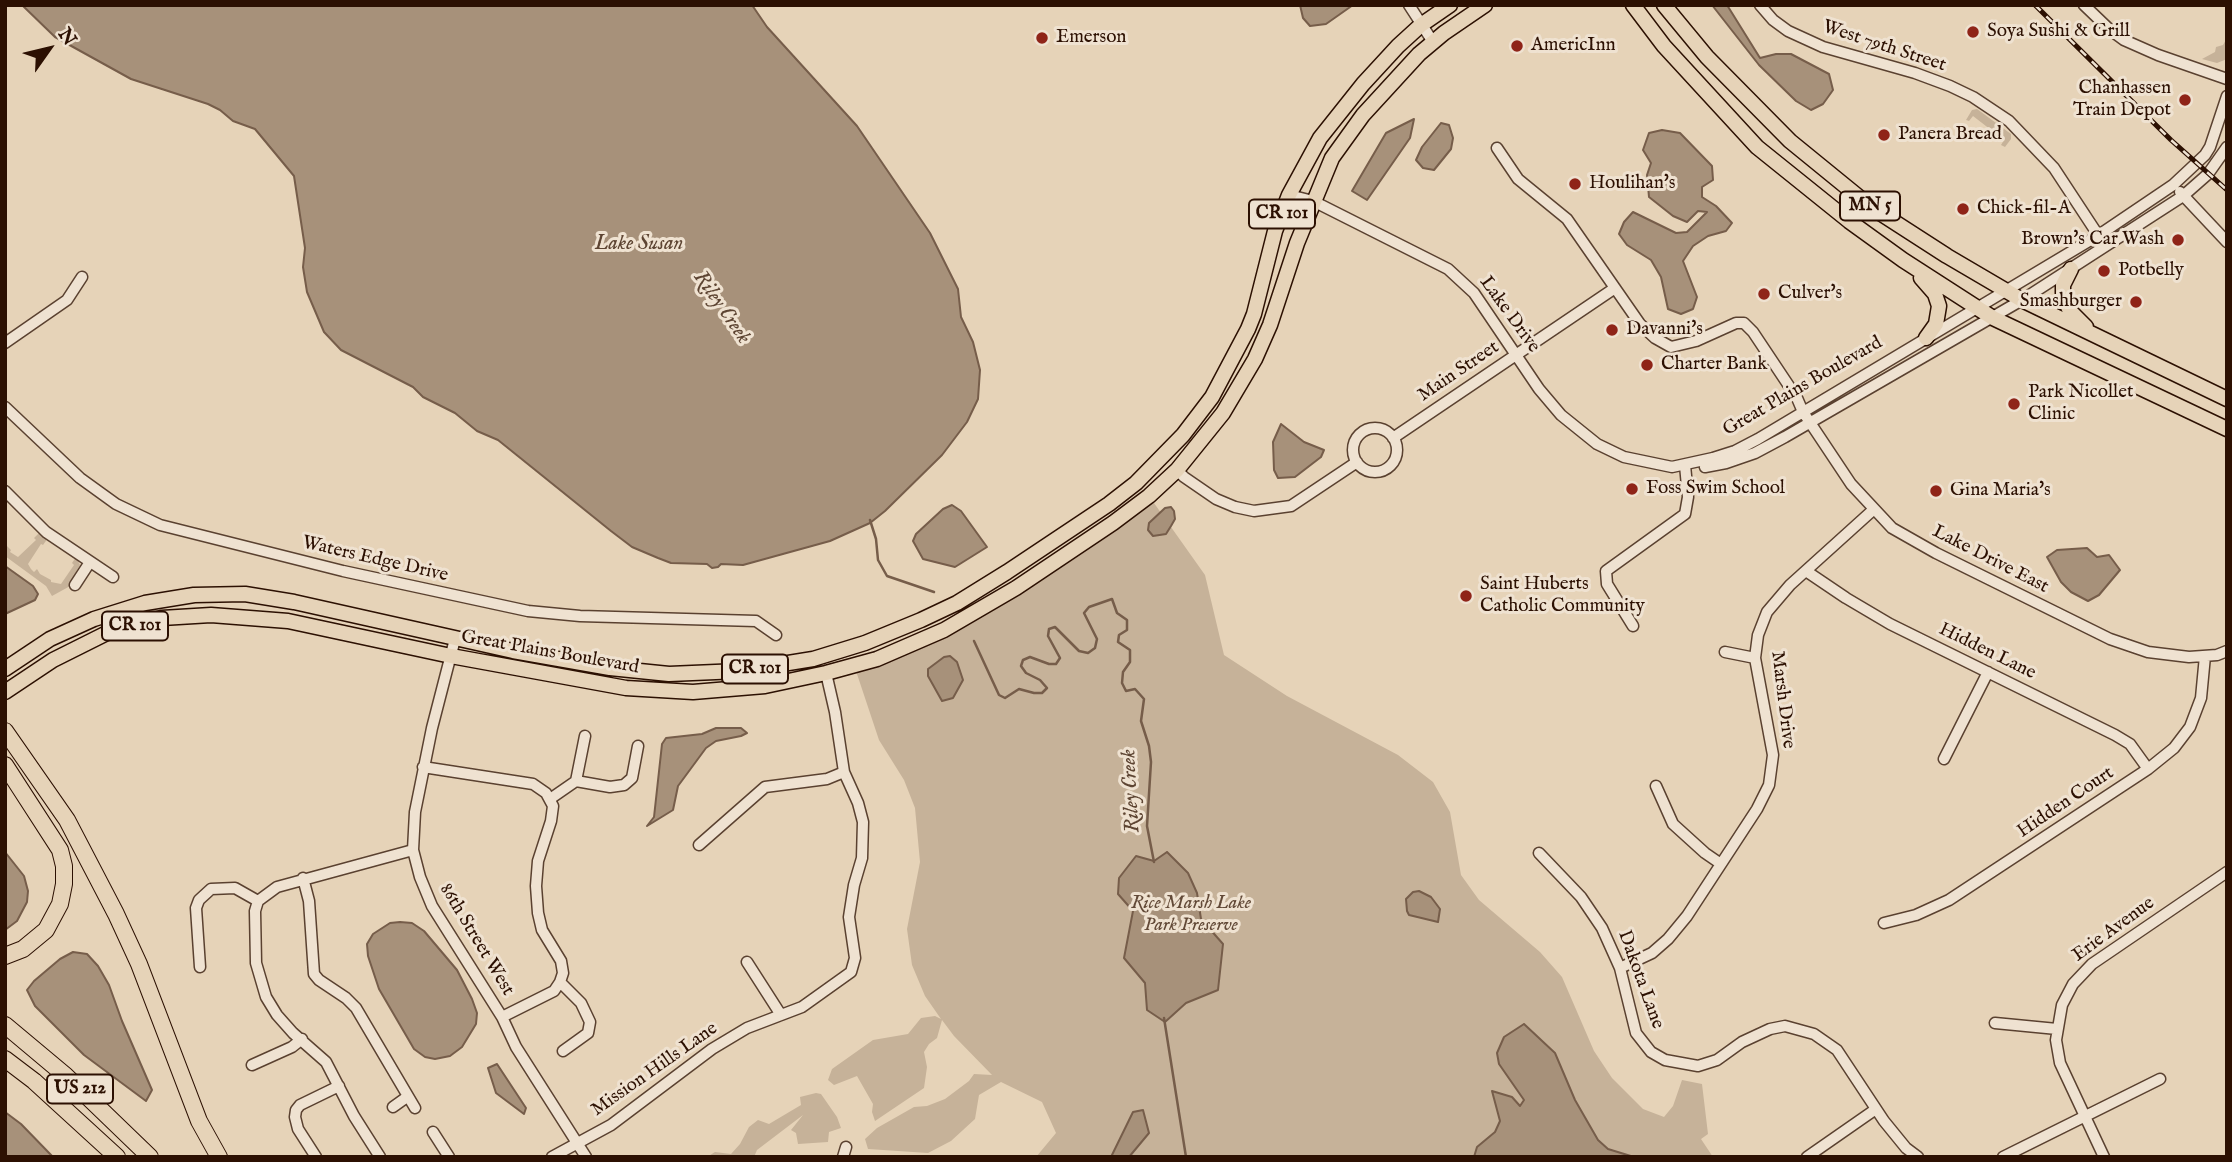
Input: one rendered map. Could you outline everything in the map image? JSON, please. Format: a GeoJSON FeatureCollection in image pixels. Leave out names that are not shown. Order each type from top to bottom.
{"type":"FeatureCollection","features":[{"type":"Feature","properties":{"kind":"highway"},"geometry":{"type":"LineString","coordinates":[[5,731],[67,820],[116,914],[139,964],[199,1121],[219,1157]]}},
{"type":"Feature","properties":{"kind":"highway"},"geometry":{"type":"LineString","coordinates":[[5,765],[60,850],[64,866],[60,904],[47,930],[23,949],[5,956]]}},
{"type":"Feature","properties":{"kind":"highway","name":"US 212"},"geometry":{"type":"LineString","coordinates":[[5,1025],[66,1076],[150,1157]]}},
{"type":"Feature","properties":{"kind":"highway","name":"US 212"},"geometry":{"type":"LineString","coordinates":[[5,1059],[34,1081],[117,1157]]}},
{"type":"Feature","properties":{"kind":"main road","name":"CR 101"},"geometry":{"type":"LineString","coordinates":[[1289,195],[1327,129],[1363,84],[1421,25],[1450,5]]}},
{"type":"Feature","properties":{"kind":"main road","name":"CR 101"},"geometry":{"type":"LineString","coordinates":[[1177,470],[1223,413],[1255,359],[1270,325],[1313,201],[1332,158],[1363,115],[1391,83],[1433,42],[1485,5]]}},
{"type":"Feature","properties":{"kind":"main road","name":"MN 5"},"geometry":{"type":"LineString","coordinates":[[1633,5],[1664,46],[1757,147],[1849,221],[1903,260],[1993,317],[2227,429]]}},
{"type":"Feature","properties":{"kind":"main road","name":"MN 5"},"geometry":{"type":"LineString","coordinates":[[1666,7],[1707,57],[1790,141],[1871,207],[2005,291],[2227,399]]}},
{"type":"Feature","properties":{"kind":"main road","name":"Great Plains Boulevard"},"geometry":{"type":"LineString","coordinates":[[5,668],[50,639],[94,618],[145,603],[194,595],[245,594],[294,602],[455,639],[610,668],[669,674],[740,671],[813,659],[865,643],[957,603],[1007,572],[1109,504],[1184,435],[1212,397],[1248,329],[1275,231],[1289,195]]}},
{"type":"Feature","properties":{"kind":"main road"},"geometry":{"type":"LineString","coordinates":[[1903,260],[1938,300],[1939,317],[1926,338]]}},
{"type":"Feature","properties":{"kind":"main road"},"geometry":{"type":"LineString","coordinates":[[2071,269],[2062,292],[2068,308],[2086,327],[2107,342]]}},
{"type":"Feature","properties":{"kind":"main road","name":"Great Plains Boulevard"},"geometry":{"type":"LineString","coordinates":[[5,692],[53,660],[107,633],[162,618],[211,615],[281,620],[451,656],[626,688],[693,692],[765,686],[877,659],[968,617],[1113,523],[1149,496],[1177,470]]}},
{"type":"Feature","properties":{"kind":"street"},"geometry":{"type":"LineString","coordinates":[[1409,5],[1433,42]]}},
{"type":"Feature","properties":{"kind":"street","name":"West 79th Street"},"geometry":{"type":"LineString","coordinates":[[1760,5],[1773,20],[1823,47],[1915,72],[1973,97],[1998,114],[2035,146],[2054,168],[2106,247]]}},
{"type":"Feature","properties":{"kind":"street"},"geometry":{"type":"LineString","coordinates":[[2084,5],[2124,40],[2227,79]]}},
{"type":"Feature","properties":{"kind":"street","name":"Great Plains Boulevard"},"geometry":{"type":"LineString","coordinates":[[1685,465],[1735,451],[1803,412],[2099,235],[2173,185],[2210,147],[2227,96]]}},
{"type":"Feature","properties":{"kind":"street","name":"Great Plains Boulevard"},"geometry":{"type":"LineString","coordinates":[[1685,465],[1705,467],[1755,453],[2022,300],[2183,196],[2208,174],[2227,147]]}},
{"type":"Feature","properties":{"kind":"street"},"geometry":{"type":"LineString","coordinates":[[1497,148],[1518,179],[1567,219],[1615,288]]}},
{"type":"Feature","properties":{"kind":"street"},"geometry":{"type":"LineString","coordinates":[[2173,185],[2227,242]]}},
{"type":"Feature","properties":{"kind":"street","name":"Lake Drive"},"geometry":{"type":"LineString","coordinates":[[1289,195],[1313,201],[1448,269],[1474,292],[1539,389],[1561,415],[1597,444],[1625,457],[1648,463],[1672,467],[1685,465]]}},
{"type":"Feature","properties":{"kind":"street"},"geometry":{"type":"LineString","coordinates":[[5,344],[68,300],[82,277]]}},
{"type":"Feature","properties":{"kind":"street","name":"Main Street"},"geometry":{"type":"LineString","coordinates":[[1393,438],[1615,288]]}},
{"type":"Feature","properties":{"kind":"street","name":"Lake Drive East"},"geometry":{"type":"LineString","coordinates":[[1615,288],[1640,324],[1655,338],[1671,346],[1696,341],[1737,323],[1744,323],[1753,332],[1797,398],[1803,412],[1851,484],[1892,528],[1936,553],[2110,639],[2148,652],[2189,657],[2217,655],[2227,651]]}},
{"type":"Feature","properties":{"kind":"street","name":"Waters Edge Drive"},"geometry":{"type":"LineString","coordinates":[[5,407],[80,478],[116,503],[160,526],[342,571],[528,611],[580,616],[756,621],[776,635]]}},
{"type":"Feature","properties":{"kind":"street"},"geometry":{"type":"LineString","coordinates":[[1376,428],[1384,430],[1393,438],[1396,456],[1387,468],[1374,472],[1364,469],[1357,462],[1353,451],[1359,434],[1376,428]]}},
{"type":"Feature","properties":{"kind":"street"},"geometry":{"type":"LineString","coordinates":[[1177,470],[1216,499],[1254,512],[1291,506],[1357,462]]}},
{"type":"Feature","properties":{"kind":"street"},"geometry":{"type":"LineString","coordinates":[[1633,626],[1607,584],[1606,571],[1685,514],[1688,497],[1685,465]]}},
{"type":"Feature","properties":{"kind":"street"},"geometry":{"type":"LineString","coordinates":[[5,491],[56,540],[113,576]]}},
{"type":"Feature","properties":{"kind":"street","name":"Marsh Drive"},"geometry":{"type":"LineString","coordinates":[[1620,968],[1651,953],[1668,939],[1721,864],[1757,809],[1769,785],[1773,755],[1755,658],[1758,635],[1767,612],[1790,585],[1873,510]]}},
{"type":"Feature","properties":{"kind":"street"},"geometry":{"type":"LineString","coordinates":[[56,540],[63,529]]}},
{"type":"Feature","properties":{"kind":"street"},"geometry":{"type":"LineString","coordinates":[[75,585],[90,562]]}},
{"type":"Feature","properties":{"kind":"street","name":"Hidden Lane"},"geometry":{"type":"LineString","coordinates":[[1806,571],[1890,624],[2115,735],[2130,744],[2148,769]]}},
{"type":"Feature","properties":{"kind":"street","name":"86th Street West"},"geometry":{"type":"LineString","coordinates":[[455,639],[423,767],[415,812],[413,850],[432,906],[502,1017],[516,1047],[586,1157]]}},
{"type":"Feature","properties":{"kind":"street"},"geometry":{"type":"LineString","coordinates":[[1725,652],[1755,658]]}},
{"type":"Feature","properties":{"kind":"street","name":"Hidden Court"},"geometry":{"type":"LineString","coordinates":[[1884,923],[1916,915],[1949,901],[2148,769],[2174,748],[2190,727],[2201,698],[2206,656]]}},
{"type":"Feature","properties":{"kind":"street"},"geometry":{"type":"LineString","coordinates":[[1944,759],[1988,672]]}},
{"type":"Feature","properties":{"kind":"street","name":"Mission Hills Lane"},"geometry":{"type":"LineString","coordinates":[[552,1157],[611,1125],[712,1049],[747,1028],[802,1007],[851,972],[855,958],[849,917],[853,885],[862,858],[863,822],[844,772],[826,673]]}},
{"type":"Feature","properties":{"kind":"street"},"geometry":{"type":"LineString","coordinates":[[550,799],[576,781],[585,736]]}},
{"type":"Feature","properties":{"kind":"street"},"geometry":{"type":"LineString","coordinates":[[576,781],[610,787],[624,785],[632,778],[638,746]]}},
{"type":"Feature","properties":{"kind":"street"},"geometry":{"type":"LineString","coordinates":[[423,767],[524,782],[546,793],[553,806],[538,861],[536,890],[542,930],[561,961],[563,973],[554,991],[502,1017]]}},
{"type":"Feature","properties":{"kind":"street"},"geometry":{"type":"LineString","coordinates":[[699,845],[765,787],[827,779],[844,772]]}},
{"type":"Feature","properties":{"kind":"street"},"geometry":{"type":"LineString","coordinates":[[1657,786],[1673,824],[1704,853],[1721,864]]}},
{"type":"Feature","properties":{"kind":"street"},"geometry":{"type":"LineString","coordinates":[[380,1157],[354,1116],[326,1062],[277,1015],[266,998],[256,963],[254,922],[258,901],[277,887],[413,850]]}},
{"type":"Feature","properties":{"kind":"street","name":"Dakota Lane"},"geometry":{"type":"LineString","coordinates":[[1539,853],[1581,897],[1602,928],[1620,968],[1636,1033],[1651,1052],[1665,1060],[1698,1066],[1717,1060],[1742,1042],[1770,1029],[1785,1026],[1799,1028],[1814,1034],[1837,1050],[1876,1109],[1906,1148],[1918,1157]]}},
{"type":"Feature","properties":{"kind":"street","name":"Erie Avenue"},"geometry":{"type":"LineString","coordinates":[[2104,1157],[2060,1063],[2057,1029],[2062,1005],[2073,984],[2092,964],[2227,872]]}},
{"type":"Feature","properties":{"kind":"street"},"geometry":{"type":"LineString","coordinates":[[303,878],[309,901],[314,974],[318,980],[346,998],[356,1008],[415,1108]]}},
{"type":"Feature","properties":{"kind":"street"},"geometry":{"type":"LineString","coordinates":[[200,967],[196,908],[199,900],[211,889],[235,888],[258,901]]}},
{"type":"Feature","properties":{"kind":"street"},"geometry":{"type":"LineString","coordinates":[[747,962],[781,1015]]}},
{"type":"Feature","properties":{"kind":"street"},"geometry":{"type":"LineString","coordinates":[[560,982],[581,1003],[590,1022],[588,1034],[563,1051]]}},
{"type":"Feature","properties":{"kind":"street"},"geometry":{"type":"LineString","coordinates":[[1995,1023],[2057,1029]]}},
{"type":"Feature","properties":{"kind":"street"},"geometry":{"type":"LineString","coordinates":[[252,1065],[292,1047],[302,1039]]}},
{"type":"Feature","properties":{"kind":"street"},"geometry":{"type":"LineString","coordinates":[[2003,1157],[2160,1079]]}},
{"type":"Feature","properties":{"kind":"street"},"geometry":{"type":"LineString","coordinates":[[316,1157],[298,1129],[296,1110],[300,1105],[339,1086]]}},
{"type":"Feature","properties":{"kind":"street"},"geometry":{"type":"LineString","coordinates":[[393,1107],[407,1097]]}},
{"type":"Feature","properties":{"kind":"street"},"geometry":{"type":"LineString","coordinates":[[1807,1157],[1876,1109]]}},
{"type":"Feature","properties":{"kind":"street"},"geometry":{"type":"LineString","coordinates":[[433,1132],[449,1157]]}},
{"type":"Feature","properties":{"kind":"green space"},"geometry":{"type":"Polygon","coordinates":[[[2227,38],[2227,59],[2217,63],[2202,59],[2215,52],[2216,47],[2223,45],[2227,38]]]}},
{"type":"Feature","properties":{"kind":"green space"},"geometry":{"type":"Polygon","coordinates":[[[1977,109],[2011,134],[2005,147],[2001,145],[2004,140],[1973,116],[1969,121],[1966,120],[1972,110],[1977,109]]]}},
{"type":"Feature","properties":{"kind":"green space","name":"Rice Marsh Lake Park Preserve"},"geometry":{"type":"Polygon","coordinates":[[[1149,496],[1205,575],[1224,655],[1287,696],[1398,755],[1433,782],[1450,812],[1461,875],[1479,900],[1540,952],[1562,977],[1594,1051],[1612,1078],[1643,1109],[1664,1117],[1673,1106],[1682,1080],[1702,1084],[1708,1134],[1701,1139],[1713,1157],[1036,1157],[1056,1133],[1042,1102],[1001,1082],[979,1095],[975,1119],[951,1141],[928,1153],[868,1149],[865,1139],[877,1128],[914,1107],[927,1106],[945,1099],[974,1074],[992,1075],[942,1020],[937,1038],[924,1052],[927,1067],[924,1088],[875,1121],[873,1104],[857,1076],[834,1085],[828,1080],[832,1069],[873,1040],[908,1034],[921,1018],[935,1016],[941,1019],[925,996],[912,965],[907,929],[920,862],[915,808],[904,780],[879,740],[854,665],[956,623],[1149,496]]]}},
{"type":"Feature","properties":{"kind":"green space"},"geometry":{"type":"Polygon","coordinates":[[[40,532],[48,538],[28,564],[34,572],[37,569],[51,582],[61,584],[74,565],[72,563],[76,557],[80,565],[71,581],[72,585],[52,596],[46,586],[5,556],[5,544],[10,552],[18,557],[36,540],[34,538],[40,532]]]}},
{"type":"Feature","properties":{"kind":"green space"},"geometry":{"type":"Polygon","coordinates":[[[821,1094],[837,1117],[841,1128],[829,1132],[828,1142],[798,1144],[796,1133],[791,1130],[803,1115],[757,1150],[754,1157],[707,1157],[715,1152],[731,1154],[749,1127],[758,1120],[769,1124],[801,1105],[800,1097],[821,1094]]]}},
{"type":"Feature","properties":{"kind":"water","name":"Lake Susan"},"geometry":{"type":"Polygon","coordinates":[[[22,5],[752,5],[767,27],[857,126],[930,233],[958,289],[961,317],[973,342],[980,370],[978,399],[967,422],[942,455],[870,523],[830,541],[743,565],[721,564],[712,568],[707,564],[671,563],[658,558],[632,547],[498,440],[477,431],[455,413],[423,397],[413,387],[341,350],[324,332],[307,292],[303,267],[305,248],[294,176],[255,129],[233,121],[208,104],[131,79],[55,37],[22,5]]]}},
{"type":"Feature","properties":{"kind":"water"},"geometry":{"type":"Polygon","coordinates":[[[1300,5],[1353,5],[1326,24],[1310,26],[1303,18],[1300,5]]]}},
{"type":"Feature","properties":{"kind":"water"},"geometry":{"type":"Polygon","coordinates":[[[1712,5],[1727,5],[1760,58],[1791,54],[1829,74],[1833,90],[1823,104],[1811,110],[1796,101],[1759,65],[1712,5]]]}},
{"type":"Feature","properties":{"kind":"water"},"geometry":{"type":"Polygon","coordinates":[[[1414,119],[1410,138],[1367,200],[1352,191],[1386,133],[1414,119]]]}},
{"type":"Feature","properties":{"kind":"water"},"geometry":{"type":"Polygon","coordinates":[[[1441,123],[1449,125],[1453,138],[1451,149],[1434,170],[1423,168],[1416,160],[1422,147],[1441,123]]]}},
{"type":"Feature","properties":{"kind":"water"},"geometry":{"type":"Polygon","coordinates":[[[1662,130],[1680,133],[1712,166],[1713,180],[1702,187],[1702,197],[1716,206],[1732,223],[1726,231],[1708,236],[1693,246],[1683,261],[1697,297],[1693,309],[1681,314],[1668,309],[1661,277],[1651,260],[1627,245],[1619,234],[1624,222],[1633,212],[1676,233],[1687,232],[1707,212],[1698,211],[1687,222],[1673,216],[1649,197],[1647,175],[1651,163],[1643,150],[1649,133],[1662,130]]]}},
{"type":"Feature","properties":{"kind":"water"},"geometry":{"type":"Polygon","coordinates":[[[1281,424],[1304,442],[1324,450],[1321,457],[1295,477],[1278,478],[1274,470],[1273,442],[1281,424]]]}},
{"type":"Feature","properties":{"kind":"water"},"geometry":{"type":"Polygon","coordinates":[[[952,505],[961,511],[987,547],[955,567],[923,559],[913,541],[916,534],[943,509],[952,505]]]}},
{"type":"Feature","properties":{"kind":"water"},"geometry":{"type":"Polygon","coordinates":[[[1171,507],[1175,519],[1171,526],[1166,534],[1153,536],[1148,530],[1149,523],[1165,508],[1171,507]]]}},
{"type":"Feature","properties":{"kind":"water"},"geometry":{"type":"Polygon","coordinates":[[[2087,548],[2097,557],[2109,555],[2120,570],[2099,595],[2088,601],[2071,592],[2061,582],[2047,557],[2057,550],[2087,548]]]}},
{"type":"Feature","properties":{"kind":"water"},"geometry":{"type":"Polygon","coordinates":[[[5,566],[33,586],[38,594],[35,600],[5,614],[5,566]]]}},
{"type":"Feature","properties":{"kind":"water"},"geometry":{"type":"Polygon","coordinates":[[[950,656],[957,662],[963,680],[953,698],[942,701],[928,676],[928,669],[944,657],[950,656]]]}},
{"type":"Feature","properties":{"kind":"water"},"geometry":{"type":"Polygon","coordinates":[[[716,728],[741,728],[747,733],[716,741],[706,748],[678,786],[673,810],[647,826],[654,817],[662,744],[666,738],[702,734],[716,728]]]}},
{"type":"Feature","properties":{"kind":"water"},"geometry":{"type":"Polygon","coordinates":[[[5,852],[24,876],[28,891],[27,902],[17,921],[5,930],[5,852]]]}},
{"type":"Feature","properties":{"kind":"water"},"geometry":{"type":"Polygon","coordinates":[[[1167,852],[1188,873],[1197,893],[1201,919],[1223,944],[1218,990],[1186,1003],[1165,1022],[1147,1010],[1145,983],[1124,958],[1133,911],[1118,894],[1119,878],[1136,856],[1154,861],[1167,852]]]}},
{"type":"Feature","properties":{"kind":"water"},"geometry":{"type":"Polygon","coordinates":[[[1419,891],[1431,897],[1440,909],[1438,922],[1409,915],[1406,899],[1413,892],[1419,891]]]}},
{"type":"Feature","properties":{"kind":"water"},"geometry":{"type":"Polygon","coordinates":[[[390,923],[412,923],[424,931],[457,970],[472,999],[477,1013],[476,1024],[462,1047],[450,1056],[435,1059],[425,1057],[414,1049],[379,989],[368,956],[367,944],[373,934],[390,923]]]}},
{"type":"Feature","properties":{"kind":"water"},"geometry":{"type":"Polygon","coordinates":[[[73,952],[87,954],[109,985],[152,1090],[146,1101],[84,1055],[35,1006],[27,990],[60,959],[73,952]]]}},
{"type":"Feature","properties":{"kind":"water"},"geometry":{"type":"Polygon","coordinates":[[[1524,1024],[1555,1053],[1575,1100],[1598,1140],[1608,1149],[1634,1157],[1474,1157],[1477,1147],[1495,1132],[1500,1121],[1492,1091],[1512,1097],[1520,1106],[1524,1100],[1499,1064],[1497,1053],[1504,1037],[1524,1024]]]}},
{"type":"Feature","properties":{"kind":"water"},"geometry":{"type":"Polygon","coordinates":[[[497,1064],[526,1108],[524,1114],[496,1093],[488,1068],[497,1064]]]}},
{"type":"Feature","properties":{"kind":"water"},"geometry":{"type":"Polygon","coordinates":[[[1143,1110],[1149,1133],[1129,1157],[1111,1157],[1133,1112],[1143,1110]]]}},
{"type":"Feature","properties":{"kind":"water"},"geometry":{"type":"Polygon","coordinates":[[[5,1112],[21,1124],[53,1157],[5,1157],[5,1112]]]}},
{"type":"Feature","properties":{"kind":"waterway","name":"Riley Creek"},"geometry":{"type":"LineString","coordinates":[[870,520],[876,539],[878,560],[887,576],[934,592]]}},
{"type":"Feature","properties":{"kind":"waterway","name":"Riley Creek"},"geometry":{"type":"LineString","coordinates":[[974,641],[999,695],[1005,698],[1019,689],[1042,693],[1047,688],[1040,680],[1026,673],[1021,666],[1023,660],[1030,657],[1056,664],[1060,658],[1048,636],[1049,629],[1055,627],[1079,651],[1088,653],[1095,648],[1097,639],[1084,613],[1089,607],[1112,599],[1117,613],[1127,620],[1127,630],[1119,635],[1118,642],[1130,650],[1130,662],[1123,672],[1122,683],[1126,691],[1135,689],[1144,699],[1141,721],[1151,762],[1147,826],[1154,862]]}},
{"type":"Feature","properties":{"kind":"waterway","name":"Riley Creek"},"geometry":{"type":"LineString","coordinates":[[1164,1018],[1186,1157]]}},
{"type":"Feature","properties":{"kind":"railway"},"geometry":{"type":"LineString","coordinates":[[2035,5],[2171,140],[2227,190]]}},
{"type":"Feature","properties":{"kind":"place","name":"Soya Sushi & Grill"},"geometry":{"type":"Point","coordinates":[1973,32]}},
{"type":"Feature","properties":{"kind":"place","name":"Emerson"},"geometry":{"type":"Point","coordinates":[1042,38]}},
{"type":"Feature","properties":{"kind":"place","name":"AmericInn"},"geometry":{"type":"Point","coordinates":[1517,46]}},
{"type":"Feature","properties":{"kind":"place","name":"Chanhassen Train Depot"},"geometry":{"type":"Point","coordinates":[2185,100]}},
{"type":"Feature","properties":{"kind":"place","name":"Panera Bread"},"geometry":{"type":"Point","coordinates":[1884,135]}},
{"type":"Feature","properties":{"kind":"place","name":"Houlihan's"},"geometry":{"type":"Point","coordinates":[1575,184]}},
{"type":"Feature","properties":{"kind":"place","name":"Chick-fil-A"},"geometry":{"type":"Point","coordinates":[1963,209]}},
{"type":"Feature","properties":{"kind":"place","name":"Brown's Car Wash"},"geometry":{"type":"Point","coordinates":[2178,240]}},
{"type":"Feature","properties":{"kind":"place","name":"Potbelly"},"geometry":{"type":"Point","coordinates":[2104,271]}},
{"type":"Feature","properties":{"kind":"place","name":"Culver's"},"geometry":{"type":"Point","coordinates":[1764,294]}},
{"type":"Feature","properties":{"kind":"place","name":"Smashburger"},"geometry":{"type":"Point","coordinates":[2136,302]}},
{"type":"Feature","properties":{"kind":"place","name":"Davanni's"},"geometry":{"type":"Point","coordinates":[1612,330]}},
{"type":"Feature","properties":{"kind":"place","name":"Charter Bank"},"geometry":{"type":"Point","coordinates":[1647,365]}},
{"type":"Feature","properties":{"kind":"place","name":"Park Nicollet Clinic"},"geometry":{"type":"Point","coordinates":[2014,404]}},
{"type":"Feature","properties":{"kind":"place","name":"Foss Swim School"},"geometry":{"type":"Point","coordinates":[1632,489]}},
{"type":"Feature","properties":{"kind":"place","name":"Gina Maria's"},"geometry":{"type":"Point","coordinates":[1936,491]}},
{"type":"Feature","properties":{"kind":"place","name":"Saint Huberts Catholic Community"},"geometry":{"type":"Point","coordinates":[1466,596]}}]}
